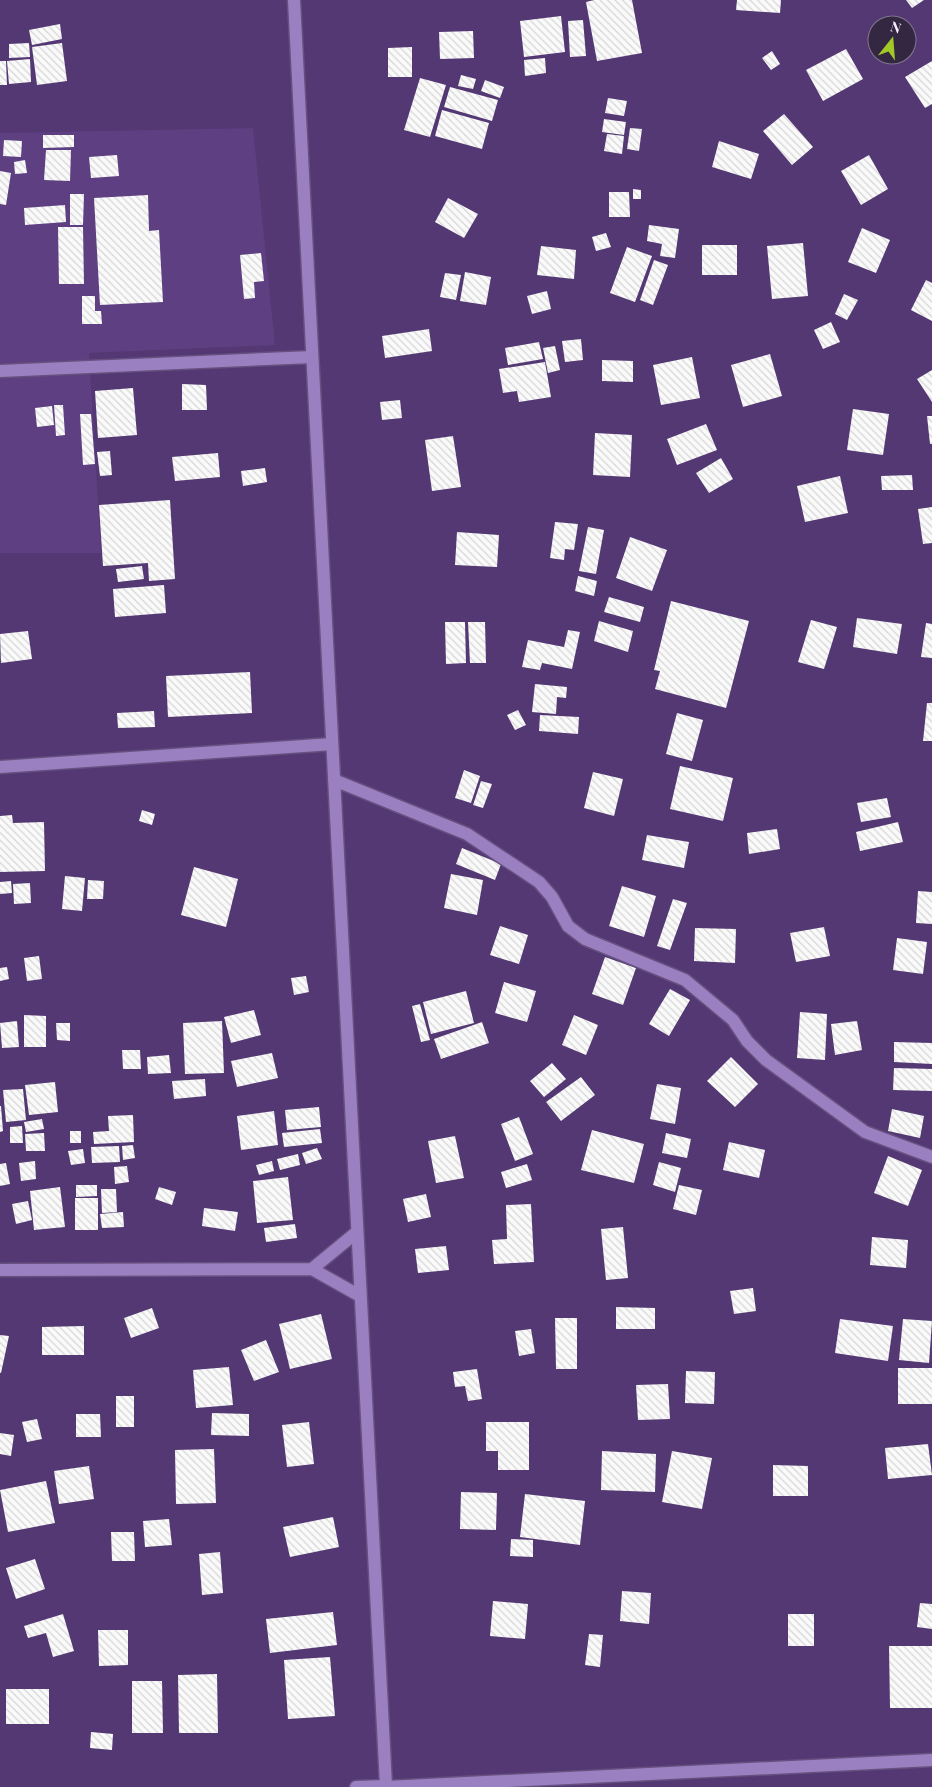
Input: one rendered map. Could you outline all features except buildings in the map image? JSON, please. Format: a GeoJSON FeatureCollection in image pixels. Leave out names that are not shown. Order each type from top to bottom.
{"type":"FeatureCollection","features":[{"type":"Feature","properties":{"kind":"street"},"geometry":{"type":"LineString","coordinates":[[294,0],[386,1786]]}},
{"type":"Feature","properties":{"kind":"street"},"geometry":{"type":"LineString","coordinates":[[0,370],[312,357]]}},
{"type":"Feature","properties":{"kind":"street"},"geometry":{"type":"LineString","coordinates":[[0,767],[332,744]]}},
{"type":"Feature","properties":{"kind":"street"},"geometry":{"type":"LineString","coordinates":[[334,780],[467,834],[539,882],[552,896],[568,926],[585,939],[685,980],[733,1020],[747,1041],[766,1060],[865,1132],[932,1157]]}},
{"type":"Feature","properties":{"kind":"street"},"geometry":{"type":"LineString","coordinates":[[312,1269],[357,1232]]}},
{"type":"Feature","properties":{"kind":"street"},"geometry":{"type":"LineString","coordinates":[[0,1270],[312,1269],[360,1296]]}},
{"type":"Feature","properties":{"kind":"street"},"geometry":{"type":"LineString","coordinates":[[356,1787],[932,1760]]}},
{"type":"Feature","properties":{"kind":"shaded area"},"geometry":{"type":"Polygon","coordinates":[[[253,128],[275,345],[89,353],[101,553],[0,553],[0,133],[253,128]]]}}]}
